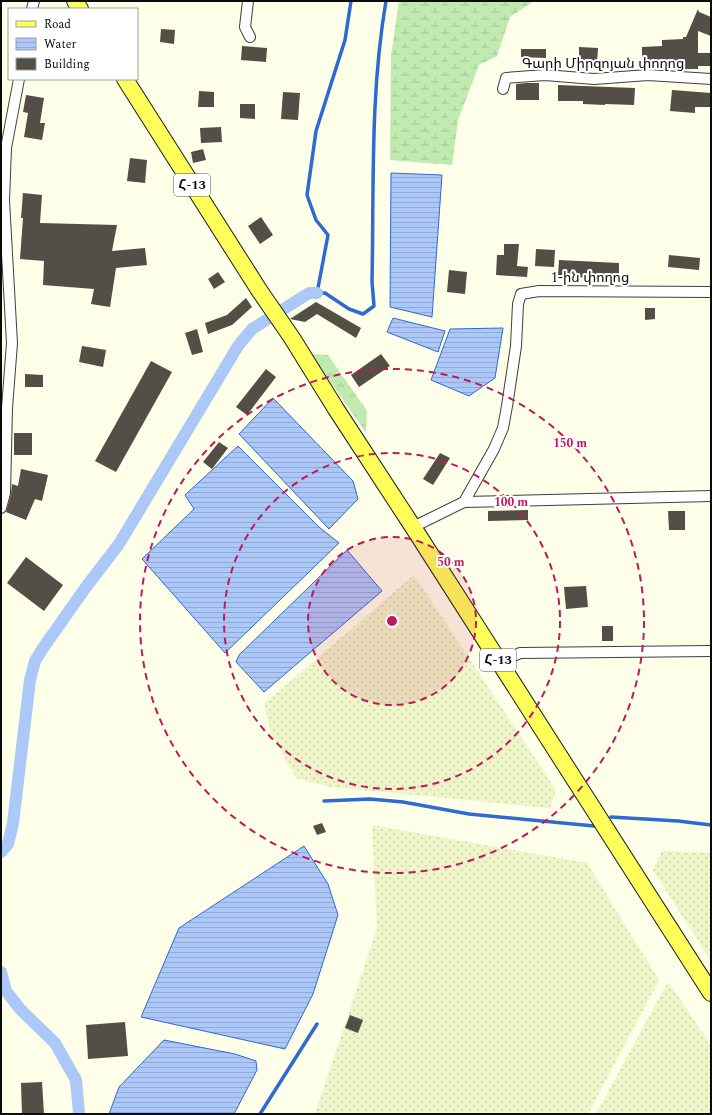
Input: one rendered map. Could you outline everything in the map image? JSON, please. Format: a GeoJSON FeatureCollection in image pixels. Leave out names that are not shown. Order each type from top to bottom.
{"type":"FeatureCollection","features":[{"type":"Feature","properties":{"kind":"main road","name":"Հ-13"},"geometry":{"type":"LineString","coordinates":[[126,80],[711,993]]}},
{"type":"Feature","properties":{"kind":"street"},"geometry":{"type":"LineString","coordinates":[[248,1],[246,27],[250,37]]}},
{"type":"Feature","properties":{"kind":"street","name":"Գարի Միրզոյան փողոց"},"geometry":{"type":"LineString","coordinates":[[503,89],[506,78],[545,75],[594,79],[648,75],[711,79]]}},
{"type":"Feature","properties":{"kind":"street"},"geometry":{"type":"LineString","coordinates":[[1,508],[5,493],[7,408],[12,343],[4,200],[6,148],[19,80]]}},
{"type":"Feature","properties":{"kind":"street","name":"1-ին փողոց"},"geometry":{"type":"LineString","coordinates":[[464,502],[494,449],[503,428],[516,346],[518,304],[521,294],[539,291],[711,292]]}},
{"type":"Feature","properties":{"kind":"street"},"geometry":{"type":"LineString","coordinates":[[413,527],[464,502],[711,496]]}},
{"type":"Feature","properties":{"kind":"street"},"geometry":{"type":"LineString","coordinates":[[499,663],[520,653],[711,651]]}},
{"type":"Feature","properties":{"kind":"green space"},"geometry":{"type":"Polygon","coordinates":[[[399,1],[534,1],[510,17],[497,56],[479,65],[458,120],[452,165],[390,160],[391,56],[399,1]]]}},
{"type":"Feature","properties":{"kind":"green space"},"geometry":{"type":"Polygon","coordinates":[[[311,354],[328,355],[367,411],[366,433],[311,354]]]}},
{"type":"Feature","properties":{"kind":"green space"},"geometry":{"type":"Polygon","coordinates":[[[414,575],[556,790],[550,808],[331,787],[296,778],[271,733],[264,704],[414,575]]]}},
{"type":"Feature","properties":{"kind":"green space"},"geometry":{"type":"Polygon","coordinates":[[[372,825],[587,863],[659,980],[588,1114],[315,1114],[377,929],[372,825]]]}},
{"type":"Feature","properties":{"kind":"green space"},"geometry":{"type":"Polygon","coordinates":[[[662,851],[711,853],[711,961],[653,870],[662,851]]]}},
{"type":"Feature","properties":{"kind":"green space"},"geometry":{"type":"Polygon","coordinates":[[[668,982],[711,1045],[711,1114],[596,1114],[668,982]]]}},
{"type":"Feature","properties":{"kind":"water"},"geometry":{"type":"Polygon","coordinates":[[[391,173],[442,175],[432,317],[390,307],[391,173]]]}},
{"type":"Feature","properties":{"kind":"water"},"geometry":{"type":"Polygon","coordinates":[[[393,318],[445,331],[438,352],[387,332],[393,318]]]}},
{"type":"Feature","properties":{"kind":"water"},"geometry":{"type":"Polygon","coordinates":[[[503,328],[495,378],[469,396],[431,380],[450,329],[503,328]]]}},
{"type":"Feature","properties":{"kind":"water"},"geometry":{"type":"Polygon","coordinates":[[[273,398],[353,481],[358,499],[329,529],[239,434],[273,398]]]}},
{"type":"Feature","properties":{"kind":"water"},"geometry":{"type":"Polygon","coordinates":[[[238,446],[319,527],[339,543],[225,653],[142,559],[194,509],[185,495],[238,446]]]}},
{"type":"Feature","properties":{"kind":"water"},"geometry":{"type":"Polygon","coordinates":[[[347,550],[382,591],[264,692],[236,662],[239,655],[347,550]]]}},
{"type":"Feature","properties":{"kind":"water"},"geometry":{"type":"Polygon","coordinates":[[[304,846],[328,884],[338,915],[313,994],[285,1049],[141,1017],[179,928],[304,846]]]}},
{"type":"Feature","properties":{"kind":"water"},"geometry":{"type":"Polygon","coordinates":[[[164,1040],[235,1054],[256,1061],[257,1070],[234,1114],[109,1114],[119,1087],[164,1040]]]}},
{"type":"Feature","properties":{"kind":"building"},"geometry":{"type":"Polygon","coordinates":[[[698,9],[699,12],[711,17],[711,36],[698,31],[698,53],[711,53],[711,66],[698,66],[698,69],[663,69],[662,60],[642,61],[642,47],[662,46],[662,40],[683,39],[683,37],[686,37],[698,9]]]}},
{"type":"Feature","properties":{"kind":"building"},"geometry":{"type":"Polygon","coordinates":[[[161,29],[175,30],[174,44],[160,42],[161,29]]]}},
{"type":"Feature","properties":{"kind":"building"},"geometry":{"type":"Polygon","coordinates":[[[242,46],[267,48],[266,62],[241,60],[242,46]]]}},
{"type":"Feature","properties":{"kind":"building"},"geometry":{"type":"Polygon","coordinates":[[[579,47],[598,48],[597,63],[579,63],[579,47]]]}},
{"type":"Feature","properties":{"kind":"building"},"geometry":{"type":"Polygon","coordinates":[[[521,49],[546,49],[546,58],[521,57],[521,49]]]}},
{"type":"Feature","properties":{"kind":"building"},"geometry":{"type":"Polygon","coordinates":[[[539,83],[539,100],[516,100],[516,84],[539,83]]]}},
{"type":"Feature","properties":{"kind":"building"},"geometry":{"type":"Polygon","coordinates":[[[558,85],[635,88],[634,105],[583,104],[583,101],[558,101],[558,85]]]}},
{"type":"Feature","properties":{"kind":"building"},"geometry":{"type":"Polygon","coordinates":[[[672,90],[711,93],[711,107],[695,107],[695,113],[670,111],[672,90]]]}},
{"type":"Feature","properties":{"kind":"building"},"geometry":{"type":"Polygon","coordinates":[[[199,91],[214,92],[214,107],[198,107],[199,91]]]}},
{"type":"Feature","properties":{"kind":"building"},"geometry":{"type":"Polygon","coordinates":[[[283,92],[300,93],[298,120],[281,119],[283,92]]]}},
{"type":"Feature","properties":{"kind":"building"},"geometry":{"type":"Polygon","coordinates":[[[26,95],[44,98],[40,123],[45,123],[42,140],[24,137],[28,113],[23,112],[26,95]]]}},
{"type":"Feature","properties":{"kind":"building"},"geometry":{"type":"Polygon","coordinates":[[[240,104],[255,104],[255,119],[240,118],[240,104]]]}},
{"type":"Feature","properties":{"kind":"building"},"geometry":{"type":"Polygon","coordinates":[[[221,127],[222,142],[201,143],[200,128],[221,127]]]}},
{"type":"Feature","properties":{"kind":"building"},"geometry":{"type":"Polygon","coordinates":[[[203,149],[206,160],[193,163],[191,152],[203,149]]]}},
{"type":"Feature","properties":{"kind":"building"},"geometry":{"type":"Polygon","coordinates":[[[130,158],[147,160],[145,183],[127,181],[130,158]]]}},
{"type":"Feature","properties":{"kind":"building"},"geometry":{"type":"Polygon","coordinates":[[[23,193],[42,195],[40,223],[117,225],[112,251],[145,248],[147,265],[116,268],[110,307],[91,304],[94,289],[43,285],[44,261],[20,259],[23,193]]]}},
{"type":"Feature","properties":{"kind":"building"},"geometry":{"type":"Polygon","coordinates":[[[261,217],[273,235],[260,244],[248,226],[261,217]]]}},
{"type":"Feature","properties":{"kind":"building"},"geometry":{"type":"Polygon","coordinates":[[[504,244],[519,244],[517,266],[528,267],[527,277],[496,275],[497,255],[504,255],[504,244]]]}},
{"type":"Feature","properties":{"kind":"building"},"geometry":{"type":"Polygon","coordinates":[[[536,249],[555,250],[554,267],[535,266],[536,249]]]}},
{"type":"Feature","properties":{"kind":"building"},"geometry":{"type":"Polygon","coordinates":[[[669,255],[700,258],[699,270],[668,267],[669,255]]]}},
{"type":"Feature","properties":{"kind":"building"},"geometry":{"type":"Polygon","coordinates":[[[559,260],[619,263],[619,280],[558,276],[559,260]]]}},
{"type":"Feature","properties":{"kind":"building"},"geometry":{"type":"Polygon","coordinates":[[[449,270],[467,272],[465,294],[447,292],[449,270]]]}},
{"type":"Feature","properties":{"kind":"building"},"geometry":{"type":"Polygon","coordinates":[[[218,272],[225,282],[214,289],[208,279],[218,272]]]}},
{"type":"Feature","properties":{"kind":"building"},"geometry":{"type":"Polygon","coordinates":[[[246,298],[252,307],[232,325],[208,334],[205,323],[227,315],[246,298]]]}},
{"type":"Feature","properties":{"kind":"building"},"geometry":{"type":"Polygon","coordinates":[[[316,302],[361,328],[356,338],[317,314],[305,322],[290,319],[316,302]]]}},
{"type":"Feature","properties":{"kind":"building"},"geometry":{"type":"Polygon","coordinates":[[[645,308],[655,308],[655,319],[645,320],[645,308]]]}},
{"type":"Feature","properties":{"kind":"building"},"geometry":{"type":"Polygon","coordinates":[[[197,329],[203,352],[192,355],[185,333],[197,329]]]}},
{"type":"Feature","properties":{"kind":"building"},"geometry":{"type":"Polygon","coordinates":[[[82,346],[106,350],[103,367],[79,362],[82,346]]]}},
{"type":"Feature","properties":{"kind":"building"},"geometry":{"type":"Polygon","coordinates":[[[381,354],[390,366],[359,387],[351,375],[381,354]]]}},
{"type":"Feature","properties":{"kind":"building"},"geometry":{"type":"Polygon","coordinates":[[[151,361],[172,372],[116,472],[95,461],[151,361]]]}},
{"type":"Feature","properties":{"kind":"building"},"geometry":{"type":"Polygon","coordinates":[[[266,369],[276,377],[247,415],[236,407],[266,369]]]}},
{"type":"Feature","properties":{"kind":"building"},"geometry":{"type":"Polygon","coordinates":[[[25,374],[43,375],[43,387],[25,387],[25,374]]]}},
{"type":"Feature","properties":{"kind":"building"},"geometry":{"type":"Polygon","coordinates":[[[14,433],[32,433],[32,455],[14,455],[14,433]]]}},
{"type":"Feature","properties":{"kind":"building"},"geometry":{"type":"Polygon","coordinates":[[[219,442],[228,448],[212,469],[203,462],[219,442]]]}},
{"type":"Feature","properties":{"kind":"building"},"geometry":{"type":"Polygon","coordinates":[[[440,453],[450,458],[433,485],[423,479],[440,453]]]}},
{"type":"Feature","properties":{"kind":"building"},"geometry":{"type":"Polygon","coordinates":[[[21,469],[48,475],[42,501],[35,499],[26,520],[6,512],[12,484],[18,486],[21,469]]]}},
{"type":"Feature","properties":{"kind":"building"},"geometry":{"type":"Polygon","coordinates":[[[528,510],[528,520],[488,521],[488,511],[528,510]]]}},
{"type":"Feature","properties":{"kind":"building"},"geometry":{"type":"Polygon","coordinates":[[[668,511],[685,511],[685,530],[669,530],[668,511]]]}},
{"type":"Feature","properties":{"kind":"building"},"geometry":{"type":"Polygon","coordinates":[[[26,557],[63,585],[44,611],[7,583],[26,557]]]}},
{"type":"Feature","properties":{"kind":"building"},"geometry":{"type":"Polygon","coordinates":[[[586,586],[588,607],[566,609],[564,587],[586,586]]]}},
{"type":"Feature","properties":{"kind":"building"},"geometry":{"type":"Polygon","coordinates":[[[602,626],[613,626],[613,641],[602,641],[602,626]]]}},
{"type":"Feature","properties":{"kind":"building"},"geometry":{"type":"Polygon","coordinates":[[[322,823],[326,832],[317,835],[313,826],[322,823]]]}},
{"type":"Feature","properties":{"kind":"building"},"geometry":{"type":"Polygon","coordinates":[[[350,1015],[363,1020],[358,1033],[345,1028],[350,1015]]]}},
{"type":"Feature","properties":{"kind":"building"},"geometry":{"type":"Polygon","coordinates":[[[125,1022],[128,1056],[88,1059],[86,1025],[125,1022]]]}},
{"type":"Feature","properties":{"kind":"building"},"geometry":{"type":"Polygon","coordinates":[[[42,1082],[44,1114],[22,1114],[21,1083],[42,1082]]]}},
{"type":"Feature","properties":{"kind":"waterway"},"geometry":{"type":"LineString","coordinates":[[351,1],[345,40],[316,131],[307,195],[316,220],[328,235],[317,293],[325,293],[349,309],[363,314],[374,306],[372,282],[375,106],[377,71],[386,1]]}},
{"type":"Feature","properties":{"kind":"waterway"},"geometry":{"type":"LineString","coordinates":[[1,852],[8,844],[13,823],[30,680],[35,661],[86,587],[119,544],[238,346],[252,329],[309,293],[317,293]]}},
{"type":"Feature","properties":{"kind":"waterway"},"geometry":{"type":"LineString","coordinates":[[324,801],[370,799],[403,802],[469,814],[594,826]]}},
{"type":"Feature","properties":{"kind":"waterway"},"geometry":{"type":"LineString","coordinates":[[611,817],[678,821],[711,825]]}},
{"type":"Feature","properties":{"kind":"waterway"},"geometry":{"type":"LineString","coordinates":[[1,972],[6,991],[20,1009],[55,1043],[76,1080],[79,1114]]}},
{"type":"Feature","properties":{"kind":"waterway"},"geometry":{"type":"LineString","coordinates":[[260,1114],[317,1024]]}}]}
